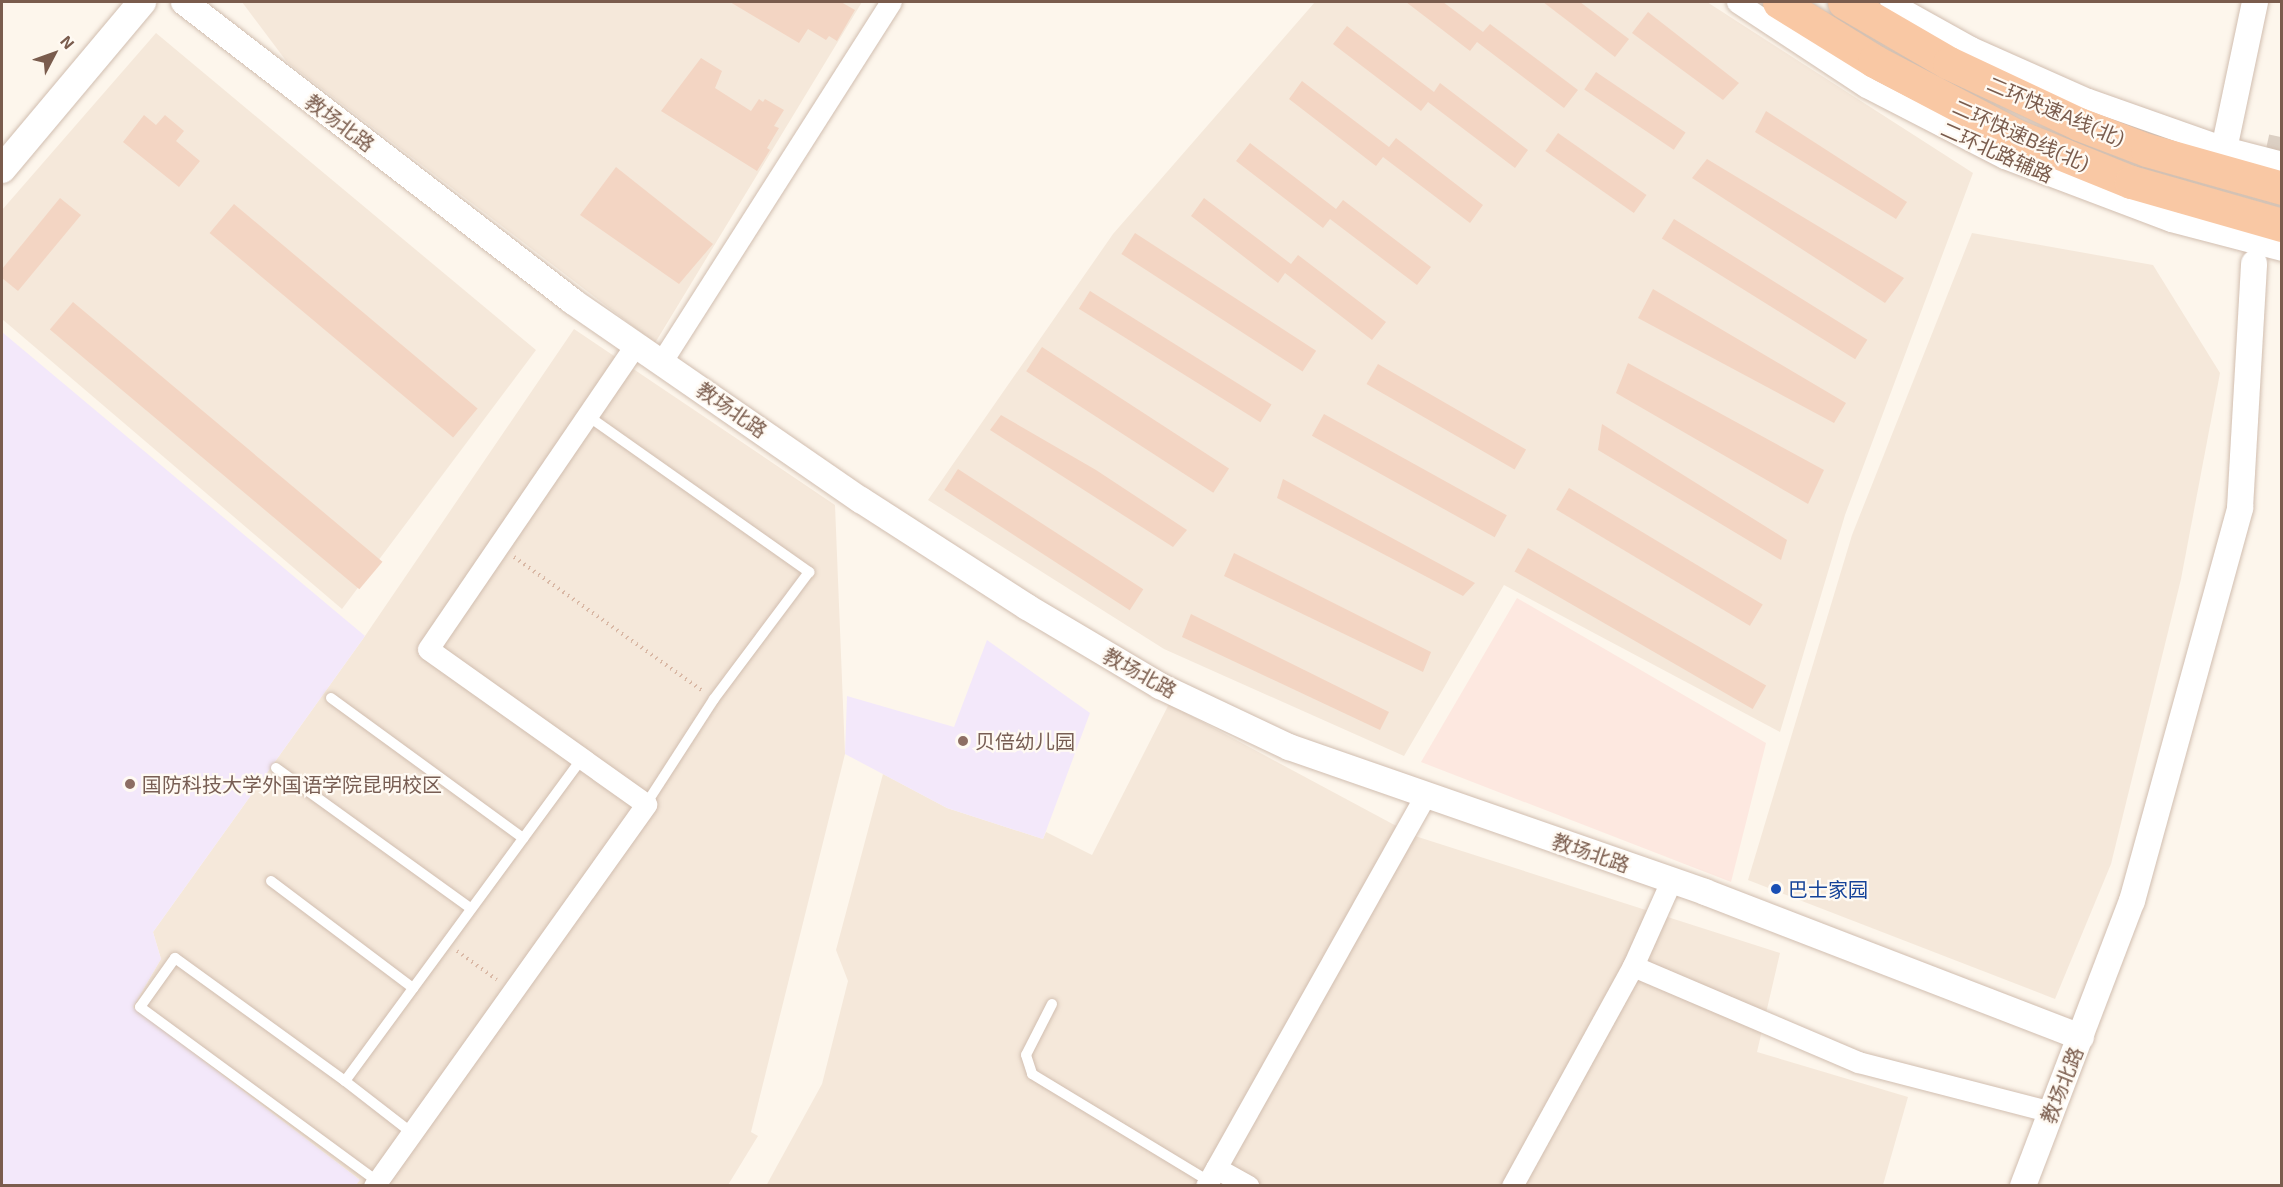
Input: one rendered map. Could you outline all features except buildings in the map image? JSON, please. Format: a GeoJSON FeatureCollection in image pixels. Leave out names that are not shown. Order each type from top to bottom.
{"type":"FeatureCollection","features":[{"type":"Feature","properties":{"kind":"highway","name":"二环快速B线(北)"},"geometry":{"type":"LineString","coordinates":[[1779,2],[1874,62],[2015,135],[2131,182],[2282,225]]}},
{"type":"Feature","properties":{"kind":"highway","name":"二环快速A线(北)"},"geometry":{"type":"LineString","coordinates":[[1844,2],[1949,63],[2013,95],[2147,150],[2221,160],[2282,188]]}},
{"type":"Feature","properties":{"kind":"main road"},"geometry":{"type":"LineString","coordinates":[[2,169],[142,2]]}},
{"type":"Feature","properties":{"kind":"street","name":"教场北路"},"geometry":{"type":"LineString","coordinates":[[184,2],[572,301],[861,500],[1027,607],[1160,686],[1289,747],[1671,881],[2082,1037],[2023,1185]]}},
{"type":"Feature","properties":{"kind":"street"},"geometry":{"type":"LineString","coordinates":[[662,361],[891,2]]}},
{"type":"Feature","properties":{"kind":"street","name":"二环北路辅路"},"geometry":{"type":"LineString","coordinates":[[1737,2],[1866,87],[2004,158],[2170,221],[2282,250]]}},
{"type":"Feature","properties":{"kind":"street"},"geometry":{"type":"LineString","coordinates":[[1890,2],[1971,47],[2221,160],[2282,162]]}},
{"type":"Feature","properties":{"kind":"street"},"geometry":{"type":"LineString","coordinates":[[2221,160],[2255,2]]}},
{"type":"Feature","properties":{"kind":"street"},"geometry":{"type":"LineString","coordinates":[[2082,1037],[2132,901],[2240,508],[2254,263]]}},
{"type":"Feature","properties":{"kind":"street"},"geometry":{"type":"LineString","coordinates":[[375,1183],[646,804],[428,649],[636,344]]}},
{"type":"Feature","properties":{"kind":"street"},"geometry":{"type":"LineString","coordinates":[[1248,1185],[1211,1178],[1425,796]]}},
{"type":"Feature","properties":{"kind":"street"},"geometry":{"type":"LineString","coordinates":[[1512,1185],[1633,966],[1671,881]]}},
{"type":"Feature","properties":{"kind":"street"},"geometry":{"type":"LineString","coordinates":[[1633,966],[1858,1062],[2051,1112]]}},
{"type":"Feature","properties":{"kind":"lane"},"geometry":{"type":"LineString","coordinates":[[588,416],[809,572],[714,699],[646,804]]}},
{"type":"Feature","properties":{"kind":"lane"},"geometry":{"type":"LineString","coordinates":[[331,698],[523,838]]}},
{"type":"Feature","properties":{"kind":"lane"},"geometry":{"type":"LineString","coordinates":[[345,1081],[447,943],[470,908],[582,759]]}},
{"type":"Feature","properties":{"kind":"lane"},"geometry":{"type":"LineString","coordinates":[[276,768],[470,908]]}},
{"type":"Feature","properties":{"kind":"lane"},"geometry":{"type":"LineString","coordinates":[[271,881],[413,988]]}},
{"type":"Feature","properties":{"kind":"lane"},"geometry":{"type":"LineString","coordinates":[[375,1183],[140,1007],[176,958],[412,1132]]}},
{"type":"Feature","properties":{"kind":"lane"},"geometry":{"type":"LineString","coordinates":[[1052,1004],[1026,1056],[1032,1074],[1211,1178]]}},
{"type":"Feature","properties":{"kind":"path"},"geometry":{"type":"LineString","coordinates":[[499,546],[714,699]]}},
{"type":"Feature","properties":{"kind":"path"},"geometry":{"type":"LineString","coordinates":[[447,943],[513,991]]}},
{"type":"Feature","properties":{"kind":"shaded area"},"geometry":{"type":"Polygon","coordinates":[[[242,2],[862,2],[655,343],[287,62],[242,2]]]}},
{"type":"Feature","properties":{"kind":"shaded area"},"geometry":{"type":"Polygon","coordinates":[[[1315,2],[1707,2],[1973,173],[1845,515],[1780,732],[1504,585],[1404,756],[1164,649],[928,500],[1113,234],[1315,2]]]}},
{"type":"Feature","properties":{"kind":"shaded area"},"geometry":{"type":"Polygon","coordinates":[[[156,33],[536,350],[342,609],[2,319],[2,210],[156,33]]]}},
{"type":"Feature","properties":{"kind":"shaded area"},"geometry":{"type":"Polygon","coordinates":[[[1972,233],[2153,265],[2220,373],[2181,579],[2111,864],[2055,999],[1748,880],[1852,535],[1972,233]]]}},
{"type":"Feature","properties":{"kind":"shaded area"},"geometry":{"type":"Polygon","coordinates":[[[574,329],[835,505],[845,754],[751,1132],[758,1136],[728,1185],[356,1185],[359,1179],[133,1007],[161,959],[153,932],[365,636],[574,329]]]}},
{"type":"Feature","properties":{"kind":"shaded area","name":"国防科技大学外国语学院昆明校区"},"geometry":{"type":"Polygon","coordinates":[[[2,332],[365,636],[153,932],[161,959],[133,1007],[360,1180],[356,1185],[2,1185],[2,332]]]}},
{"type":"Feature","properties":{"kind":"shaded area"},"geometry":{"type":"Polygon","coordinates":[[[1517,598],[1766,743],[1731,882],[1421,762],[1517,598]]]}},
{"type":"Feature","properties":{"kind":"shaded area","name":"贝倍幼儿园"},"geometry":{"type":"Polygon","coordinates":[[[987,640],[1090,713],[1043,839],[947,808],[845,754],[847,696],[954,727],[987,640]]]}},
{"type":"Feature","properties":{"kind":"shaded area"},"geometry":{"type":"Polygon","coordinates":[[[1169,704],[1415,836],[1780,953],[1757,1052],[1908,1097],[1883,1185],[766,1186],[822,1084],[848,981],[836,950],[883,774],[947,808],[1043,839],[1046,832],[1092,855],[1169,704]]]}},
{"type":"Feature","properties":{"kind":"tunnel"},"geometry":{"type":"LineString","coordinates":[[2260,237],[2282,137]]}},
{"type":"Feature","properties":{"kind":"place","name":"贝倍幼儿园"},"geometry":{"type":"Point","coordinates":[963,741]}},
{"type":"Feature","properties":{"kind":"place","name":"国防科技大学外国语学院昆明校区"},"geometry":{"type":"Point","coordinates":[130,784]}},
{"type":"Feature","properties":{"kind":"place","name":"巴士家园"},"geometry":{"type":"Point","coordinates":[1776,889]}}]}
